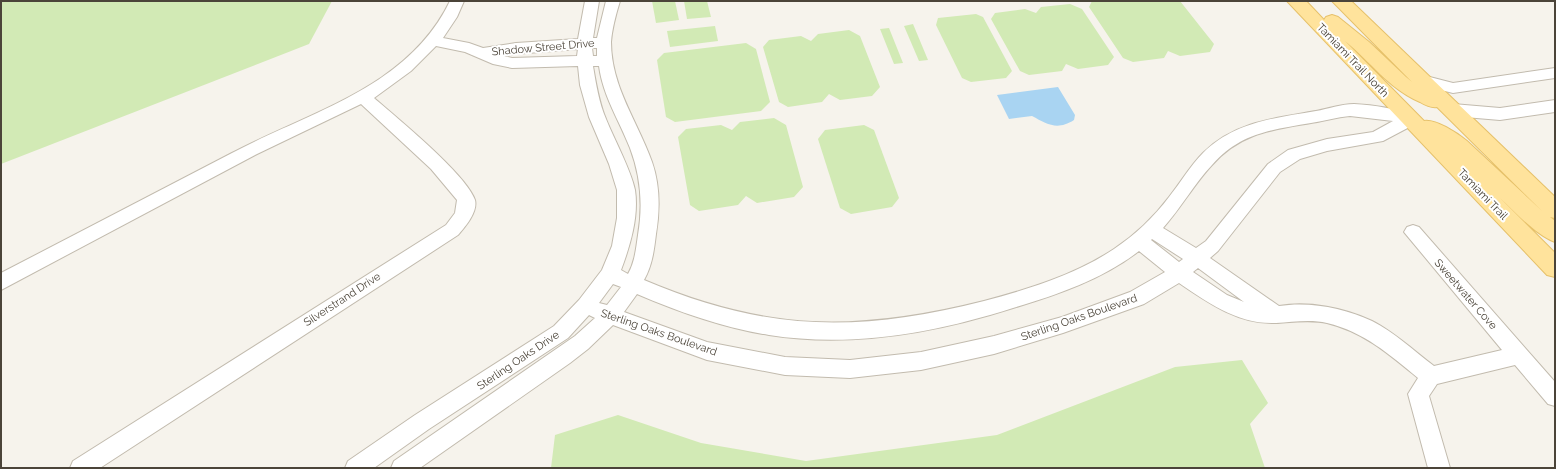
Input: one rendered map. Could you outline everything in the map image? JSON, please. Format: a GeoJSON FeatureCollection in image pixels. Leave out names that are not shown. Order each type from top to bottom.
{"type":"FeatureCollection","features":[{"type":"Feature","properties":{"kind":"main road","name":"Tamiami Trail North"},"geometry":{"type":"LineString","coordinates":[[1296,1],[1411,119]]}},
{"type":"Feature","properties":{"kind":"main road"},"geometry":{"type":"LineString","coordinates":[[1308,1],[1363,46],[1399,82],[1416,93],[1453,110]]}},
{"type":"Feature","properties":{"kind":"main road"},"geometry":{"type":"LineString","coordinates":[[1341,1],[1555,210]]}},
{"type":"Feature","properties":{"kind":"main road"},"geometry":{"type":"LineString","coordinates":[[1411,119],[1448,137],[1460,146],[1525,209],[1555,233]]}},
{"type":"Feature","properties":{"kind":"main road","name":"Tamiami Trail"},"geometry":{"type":"LineString","coordinates":[[1411,119],[1555,268]]}},
{"type":"Feature","properties":{"kind":"street"},"geometry":{"type":"LineString","coordinates":[[1,282],[251,150],[363,97],[397,75],[419,56],[433,41],[447,21],[457,1]]}},
{"type":"Feature","properties":{"kind":"street","name":"Sterling Oaks Drive"},"geometry":{"type":"LineString","coordinates":[[356,468],[422,422],[561,332],[586,306],[610,274],[621,246],[626,218],[626,190],[617,164],[597,117],[588,85],[585,52],[592,1]]}},
{"type":"Feature","properties":{"kind":"street","name":"Sterling Oaks Drive"},"geometry":{"type":"LineString","coordinates":[[402,468],[566,355],[589,337],[610,316],[623,300],[640,271],[649,228],[650,209],[648,182],[640,154],[620,111],[614,94],[605,60],[604,42],[613,1]]}},
{"type":"Feature","properties":{"kind":"street"},"geometry":{"type":"LineString","coordinates":[[433,41],[469,48],[512,63],[585,52],[605,60]]}},
{"type":"Feature","properties":{"kind":"street","name":"Shadow Street Drive"},"geometry":{"type":"LineString","coordinates":[[585,52],[604,42]]}},
{"type":"Feature","properties":{"kind":"street"},"geometry":{"type":"LineString","coordinates":[[1422,80],[1453,88],[1555,73]]}},
{"type":"Feature","properties":{"kind":"street","name":"Silverstrand Drive"},"geometry":{"type":"LineString","coordinates":[[81,468],[379,275],[431,244],[452,230],[461,219],[465,210],[466,200],[462,191],[428,157],[363,97]]}},
{"type":"Feature","properties":{"kind":"street"},"geometry":{"type":"LineString","coordinates":[[1453,110],[1500,114],[1555,106]]}},
{"type":"Feature","properties":{"kind":"street"},"geometry":{"type":"LineString","coordinates":[[610,274],[663,297],[712,314],[769,327],[824,332],[895,328],[965,314],[1011,301],[1056,286],[1118,256],[1145,234],[1175,202],[1206,160],[1221,146],[1241,134],[1274,125],[1352,110],[1411,119]]}},
{"type":"Feature","properties":{"kind":"street","name":"Sterling Oaks Boulevard"},"geometry":{"type":"LineString","coordinates":[[586,306],[707,351],[785,366],[850,369],[921,361],[1015,339],[1063,325],[1137,298],[1179,272],[1212,246],[1274,168],[1294,154],[1327,145],[1378,137],[1411,119]]}},
{"type":"Feature","properties":{"kind":"street","name":"Sweetwater Cove"},"geometry":{"type":"LineString","coordinates":[[1413,232],[1555,397]]}},
{"type":"Feature","properties":{"kind":"street"},"geometry":{"type":"LineString","coordinates":[[1145,234],[1197,258],[1275,315]]}},
{"type":"Feature","properties":{"kind":"street"},"geometry":{"type":"LineString","coordinates":[[1145,234],[1179,272],[1220,301],[1248,312],[1275,315],[1287,313],[1326,314],[1365,327],[1391,344],[1431,376]]}},
{"type":"Feature","properties":{"kind":"street"},"geometry":{"type":"LineString","coordinates":[[1439,468],[1418,394],[1431,376],[1519,355]]}},
{"type":"Feature","properties":{"kind":"green space"},"geometry":{"type":"Polygon","coordinates":[[[1,1],[332,1],[309,44],[1,164],[1,1]]]}},
{"type":"Feature","properties":{"kind":"green space"},"geometry":{"type":"Polygon","coordinates":[[[652,1],[675,1],[679,20],[656,23],[652,1]]]}},
{"type":"Feature","properties":{"kind":"green space"},"geometry":{"type":"Polygon","coordinates":[[[684,1],[707,1],[711,17],[687,19],[684,1]]]}},
{"type":"Feature","properties":{"kind":"green space"},"geometry":{"type":"Polygon","coordinates":[[[1092,1],[1180,1],[1214,44],[1210,52],[1180,56],[1168,51],[1164,58],[1133,62],[1123,58],[1089,7],[1092,1]]]}},
{"type":"Feature","properties":{"kind":"green space"},"geometry":{"type":"Polygon","coordinates":[[[1070,4],[1082,9],[1114,57],[1108,65],[1078,69],[1066,64],[1062,71],[1029,75],[1020,71],[991,19],[995,13],[1025,9],[1036,13],[1041,7],[1070,4]]]}},
{"type":"Feature","properties":{"kind":"green space"},"geometry":{"type":"Polygon","coordinates":[[[976,14],[983,17],[1012,71],[1006,78],[971,82],[962,78],[936,25],[938,18],[976,14]]]}},
{"type":"Feature","properties":{"kind":"green space"},"geometry":{"type":"Polygon","coordinates":[[[913,24],[928,60],[919,61],[904,26],[913,24]]]}},
{"type":"Feature","properties":{"kind":"green space"},"geometry":{"type":"Polygon","coordinates":[[[715,26],[718,41],[670,47],[667,31],[715,26]]]}},
{"type":"Feature","properties":{"kind":"green space"},"geometry":{"type":"Polygon","coordinates":[[[889,28],[903,63],[894,64],[880,29],[889,28]]]}},
{"type":"Feature","properties":{"kind":"green space"},"geometry":{"type":"Polygon","coordinates":[[[849,30],[860,36],[880,87],[872,96],[840,100],[829,94],[822,102],[788,107],[779,102],[763,47],[769,40],[801,36],[811,41],[818,34],[849,30]]]}},
{"type":"Feature","properties":{"kind":"green space"},"geometry":{"type":"Polygon","coordinates":[[[746,43],[756,49],[770,102],[761,111],[675,122],[666,117],[657,60],[664,53],[746,43]]]}},
{"type":"Feature","properties":{"kind":"green space"},"geometry":{"type":"Polygon","coordinates":[[[774,118],[786,125],[803,187],[794,197],[757,203],[746,196],[738,205],[699,211],[690,205],[678,137],[686,129],[721,125],[732,130],[740,122],[774,118]]]}},
{"type":"Feature","properties":{"kind":"green space"},"geometry":{"type":"Polygon","coordinates":[[[864,125],[874,130],[899,198],[892,207],[851,214],[840,208],[818,139],[825,130],[864,125]]]}},
{"type":"Feature","properties":{"kind":"green space"},"geometry":{"type":"Polygon","coordinates":[[[1242,360],[1268,403],[1250,424],[1265,468],[551,468],[555,435],[618,415],[701,443],[806,461],[997,435],[1175,367],[1242,360]]]}},
{"type":"Feature","properties":{"kind":"water"},"geometry":{"type":"Polygon","coordinates":[[[1058,87],[1075,115],[1074,120],[1057,126],[1047,124],[1032,116],[1009,119],[997,95],[1058,87]]]}}]}
